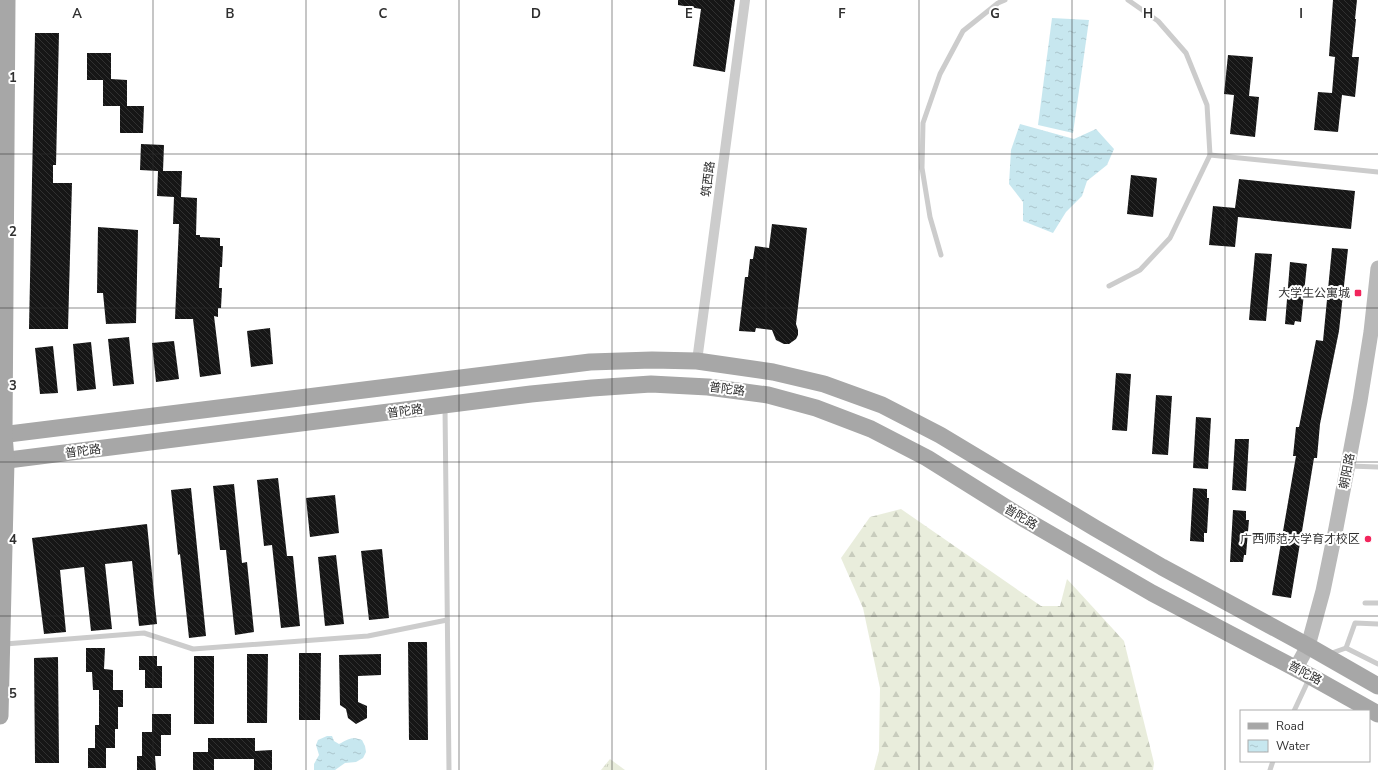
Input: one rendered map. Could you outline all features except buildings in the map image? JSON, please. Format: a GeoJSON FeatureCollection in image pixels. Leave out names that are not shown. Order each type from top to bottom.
{"type":"FeatureCollection","features":[{"type":"Feature","properties":{"kind":"main road"},"geometry":{"type":"LineString","coordinates":[[0,716],[2,645],[2,435],[7,0]]}},
{"type":"Feature","properties":{"kind":"main road","name":"普陀路"},"geometry":{"type":"LineString","coordinates":[[2,435],[590,362],[652,360],[697,361],[773,372],[824,384],[882,405],[940,435],[1162,567],[1308,646],[1378,686]]}},
{"type":"Feature","properties":{"kind":"main road","name":"普陀路"},"geometry":{"type":"LineString","coordinates":[[3,461],[531,394],[592,388],[652,384],[708,386],[768,395],[816,408],[871,429],[927,458],[976,490],[1107,568],[1303,672],[1378,714]]}},
{"type":"Feature","properties":{"kind":"street","name":"筑西路"},"geometry":{"type":"LineString","coordinates":[[697,361],[745,0]]}},
{"type":"Feature","properties":{"kind":"street","name":"朝阳路"},"geometry":{"type":"LineString","coordinates":[[1303,672],[1308,646],[1323,591],[1348,466],[1371,332],[1378,268]]}},
{"type":"Feature","properties":{"kind":"lane"},"geometry":{"type":"LineString","coordinates":[[941,255],[930,216],[922,168],[923,123],[940,74],[963,31],[998,3],[1005,0]]}},
{"type":"Feature","properties":{"kind":"lane"},"geometry":{"type":"LineString","coordinates":[[1109,286],[1140,270],[1170,238],[1210,155],[1207,105],[1186,53],[1158,21],[1128,0]]}},
{"type":"Feature","properties":{"kind":"lane"},"geometry":{"type":"LineString","coordinates":[[1210,155],[1378,172]]}},
{"type":"Feature","properties":{"kind":"lane"},"geometry":{"type":"LineString","coordinates":[[445,406],[449,770]]}},
{"type":"Feature","properties":{"kind":"lane"},"geometry":{"type":"LineString","coordinates":[[1348,466],[1378,467]]}},
{"type":"Feature","properties":{"kind":"lane"},"geometry":{"type":"LineString","coordinates":[[1365,603],[1378,603]]}},
{"type":"Feature","properties":{"kind":"lane"},"geometry":{"type":"LineString","coordinates":[[2,645],[144,633],[193,649],[368,636],[447,620]]}},
{"type":"Feature","properties":{"kind":"lane"},"geometry":{"type":"LineString","coordinates":[[1346,648],[1355,623],[1378,624]]}},
{"type":"Feature","properties":{"kind":"lane"},"geometry":{"type":"LineString","coordinates":[[1325,656],[1346,648],[1378,664]]}},
{"type":"Feature","properties":{"kind":"lane"},"geometry":{"type":"LineString","coordinates":[[1294,710],[1303,672]]}},
{"type":"Feature","properties":{"kind":"green space"},"geometry":{"type":"Polygon","coordinates":[[[901,509],[1041,606],[1060,606],[1067,579],[1124,641],[1154,763],[1153,770],[874,770],[879,751],[880,688],[863,608],[841,558],[870,517],[901,509]]]}},
{"type":"Feature","properties":{"kind":"green space"},"geometry":{"type":"Polygon","coordinates":[[[610,759],[625,770],[601,770],[610,759]]]}},
{"type":"Feature","properties":{"kind":"water"},"geometry":{"type":"Polygon","coordinates":[[[1052,18],[1089,20],[1073,133],[1038,125],[1052,18]]]}},
{"type":"Feature","properties":{"kind":"water"},"geometry":{"type":"Polygon","coordinates":[[[1020,124],[1074,139],[1096,129],[1114,149],[1107,165],[1087,181],[1082,196],[1066,212],[1053,233],[1023,221],[1023,202],[1009,184],[1011,150],[1020,124]]]}},
{"type":"Feature","properties":{"kind":"water"},"geometry":{"type":"Polygon","coordinates":[[[327,736],[332,736],[334,741],[339,744],[355,738],[362,740],[366,752],[363,758],[356,762],[345,763],[335,770],[314,770],[314,764],[319,755],[316,745],[318,740],[327,736]]]}},
{"type":"Feature","properties":{"kind":"place","name":"大学生公寓城"},"geometry":{"type":"Point","coordinates":[1358,293]}},
{"type":"Feature","properties":{"kind":"place","name":"广西师范大学育才校区"},"geometry":{"type":"Point","coordinates":[1368,539]}}]}
